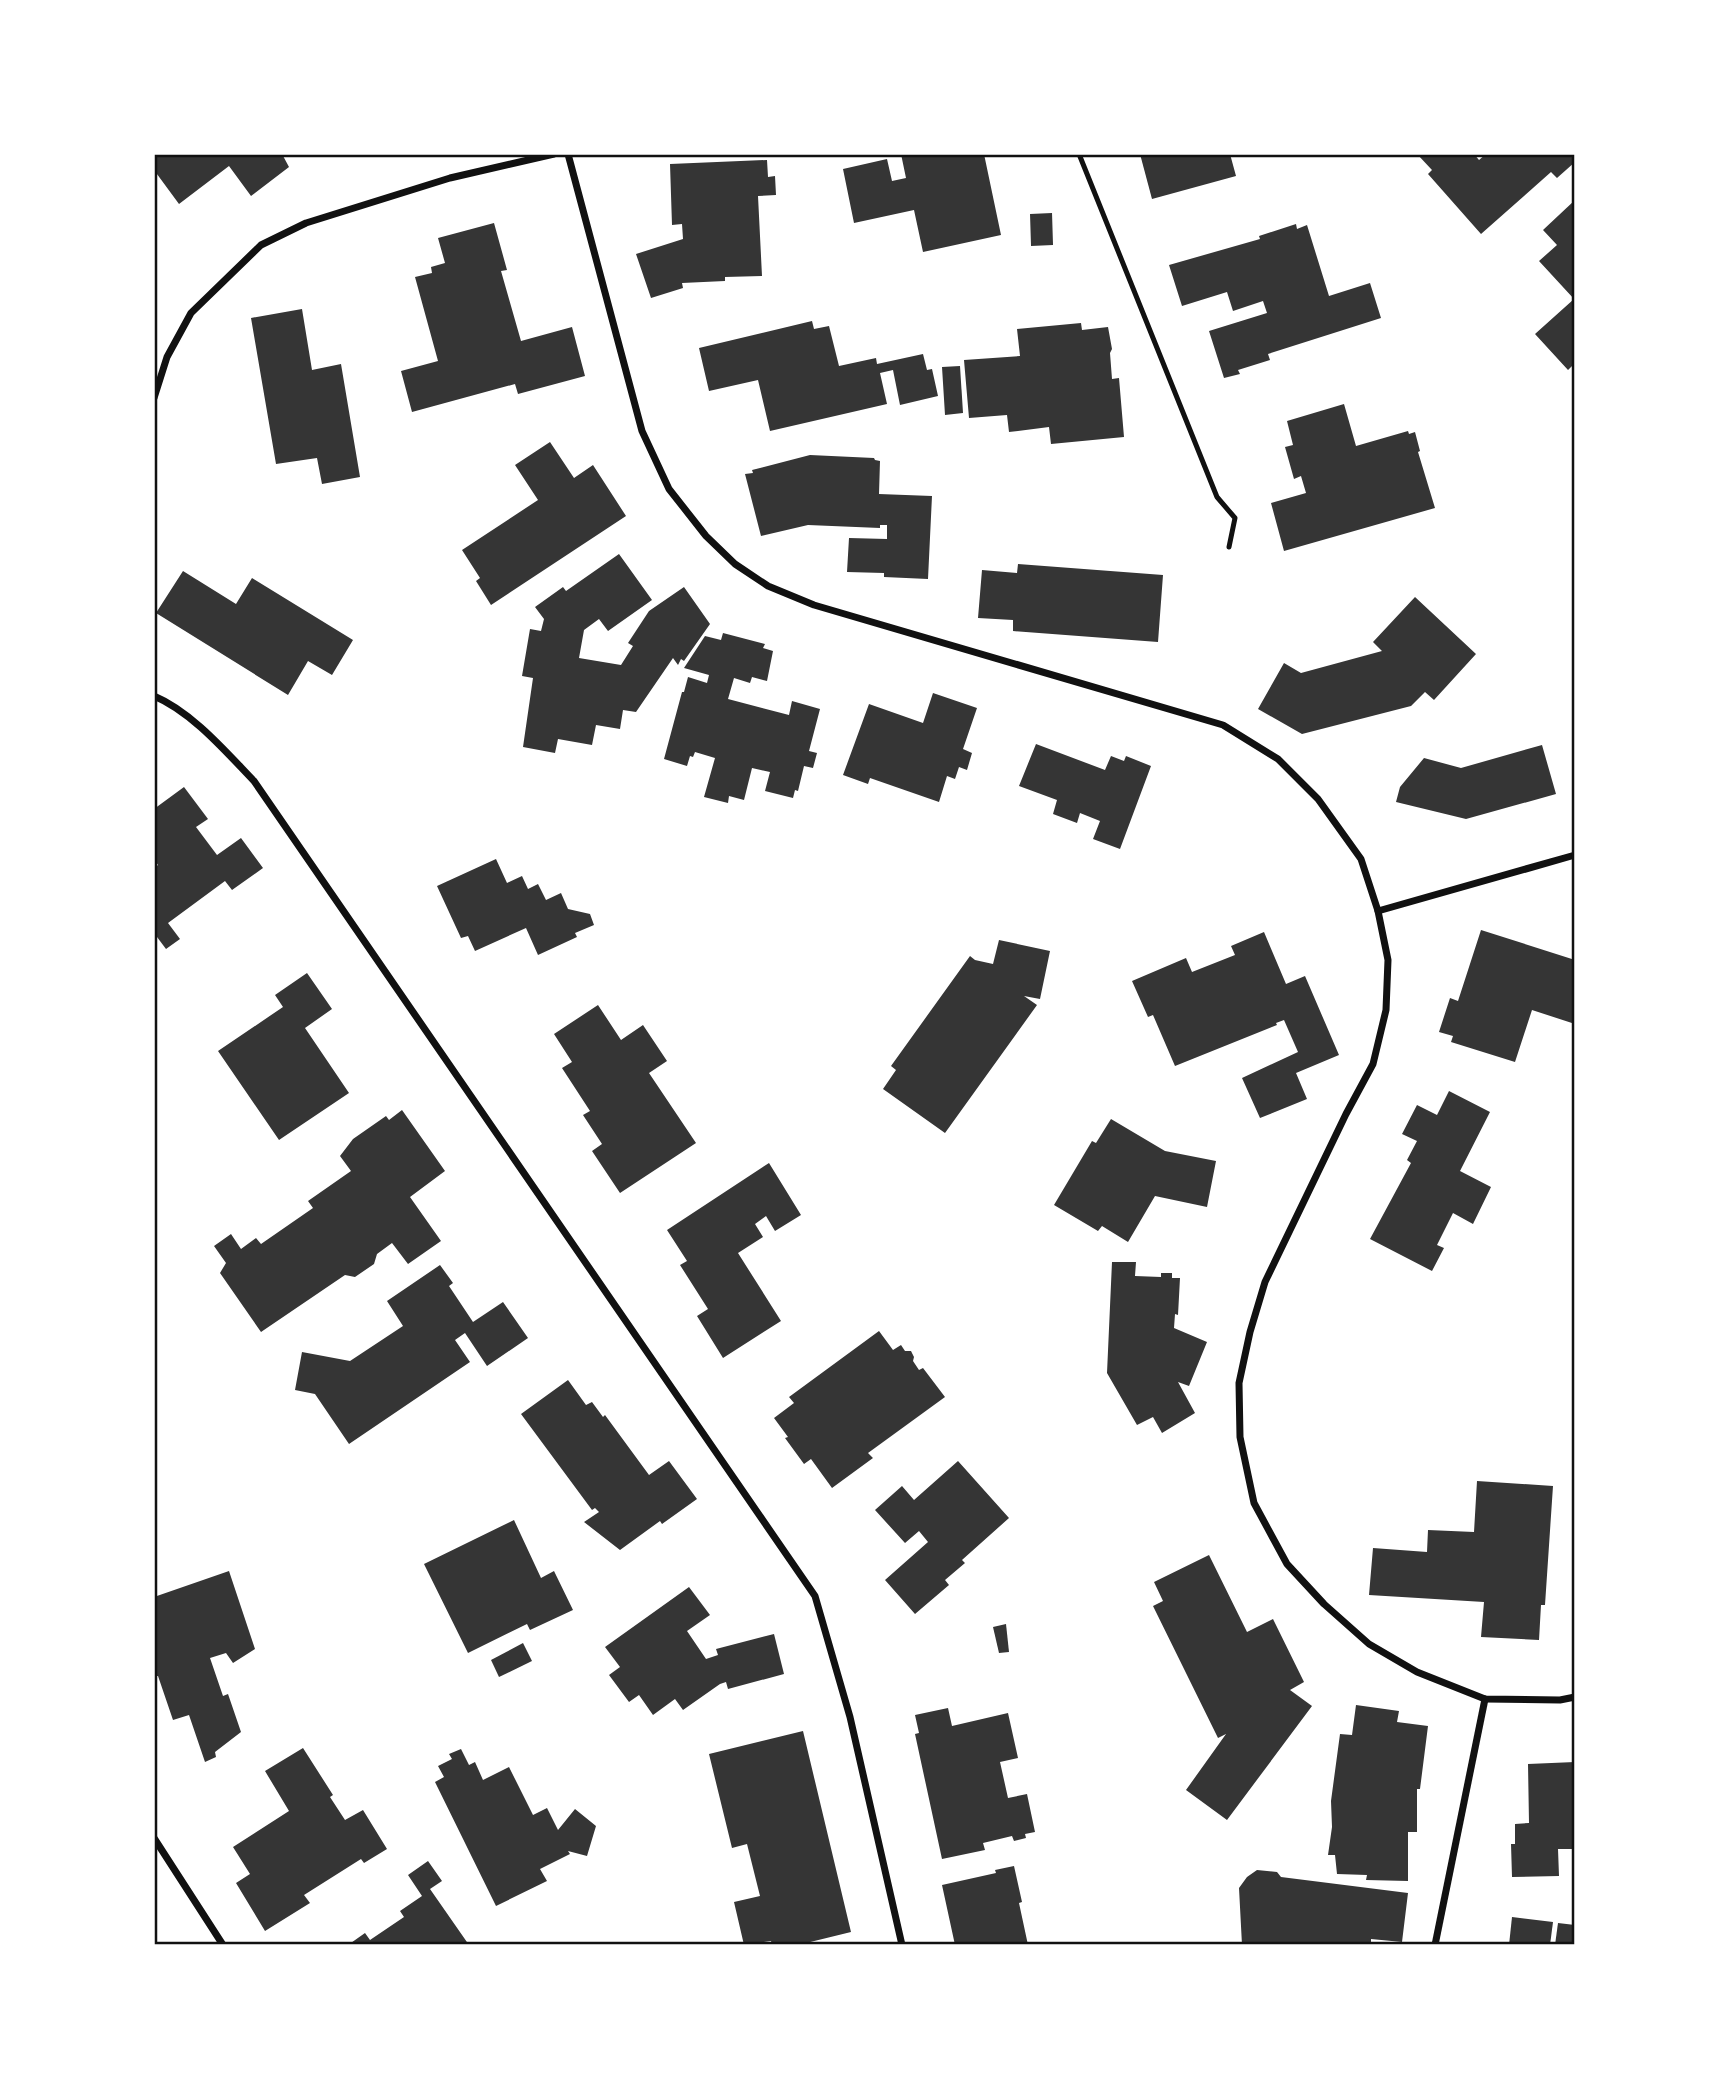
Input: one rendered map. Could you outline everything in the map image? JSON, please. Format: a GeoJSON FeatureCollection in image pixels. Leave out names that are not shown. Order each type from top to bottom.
{"type":"FeatureCollection","features":[{"type":"Feature","properties":{"kind":"street"},"geometry":{"type":"LineString","coordinates":[[154,398],[167,357],[191,313],[261,245],[306,223],[437,182],[554,154]]}},
{"type":"Feature","properties":{"kind":"street"},"geometry":{"type":"LineString","coordinates":[[568,154],[642,430],[668,489],[706,536],[735,564],[768,586],[814,605],[1223,725],[1278,759],[1318,799],[1361,859],[1378,912],[1388,960],[1386,1010],[1373,1064],[1265,1282],[1250,1332],[1239,1383],[1240,1437],[1254,1503],[1287,1564],[1324,1604],[1369,1644],[1417,1672],[1485,1699],[1560,1700],[1575,1697]]}},
{"type":"Feature","properties":{"kind":"street"},"geometry":{"type":"LineString","coordinates":[[154,696],[212,738],[254,781],[815,1596],[850,1717],[902,1945]]}},
{"type":"Feature","properties":{"kind":"street"},"geometry":{"type":"LineString","coordinates":[[1378,912],[1575,855]]}},
{"type":"Feature","properties":{"kind":"street"},"geometry":{"type":"LineString","coordinates":[[1436,1945],[1485,1699]]}},
{"type":"Feature","properties":{"kind":"street"},"geometry":{"type":"LineString","coordinates":[[154,1838],[223,1945]]}},
{"type":"Feature","properties":{"kind":"lane"},"geometry":{"type":"LineString","coordinates":[[1079,154],[1217,497],[1236,519],[1229,547]]}},
{"type":"Feature","properties":{"kind":"building"},"geometry":{"type":"Polygon","coordinates":[[[154,154],[282,154],[289,167],[251,196],[229,166],[179,204],[154,170],[154,154]]]}},
{"type":"Feature","properties":{"kind":"building"},"geometry":{"type":"Polygon","coordinates":[[[901,154],[984,154],[1001,235],[923,252],[914,210],[854,223],[843,169],[887,159],[892,181],[906,178],[901,154]]]}},
{"type":"Feature","properties":{"kind":"building"},"geometry":{"type":"Polygon","coordinates":[[[1140,154],[1230,154],[1236,176],[1152,199],[1140,154]]]}},
{"type":"Feature","properties":{"kind":"building"},"geometry":{"type":"Polygon","coordinates":[[[1417,154],[1474,154],[1479,160],[1486,154],[1575,154],[1575,162],[1557,178],[1551,172],[1481,234],[1428,174],[1432,170],[1417,154]]]}},
{"type":"Feature","properties":{"kind":"building"},"geometry":{"type":"Polygon","coordinates":[[[767,160],[768,177],[775,176],[776,195],[758,196],[762,276],[725,277],[725,281],[682,283],[683,288],[651,298],[636,254],[683,239],[682,224],[672,225],[670,164],[767,160]]]}},
{"type":"Feature","properties":{"kind":"building"},"geometry":{"type":"Polygon","coordinates":[[[1575,200],[1575,363],[1568,370],[1535,334],[1574,299],[1539,261],[1557,245],[1543,230],[1575,200]]]}},
{"type":"Feature","properties":{"kind":"building"},"geometry":{"type":"Polygon","coordinates":[[[1052,213],[1053,245],[1031,246],[1030,214],[1052,213]]]}},
{"type":"Feature","properties":{"kind":"building"},"geometry":{"type":"Polygon","coordinates":[[[494,223],[507,270],[501,271],[521,341],[572,327],[585,376],[518,394],[515,384],[412,412],[401,371],[438,361],[415,277],[432,273],[431,267],[445,263],[438,238],[494,223]]]}},
{"type":"Feature","properties":{"kind":"building"},"geometry":{"type":"Polygon","coordinates":[[[1296,224],[1297,229],[1307,225],[1329,296],[1370,283],[1381,318],[1268,354],[1270,360],[1238,370],[1240,374],[1224,378],[1209,331],[1267,313],[1263,301],[1233,311],[1227,292],[1182,306],[1169,265],[1260,239],[1259,236],[1296,224]]]}},
{"type":"Feature","properties":{"kind":"building"},"geometry":{"type":"Polygon","coordinates":[[[302,309],[312,370],[341,364],[360,477],[322,484],[317,458],[276,464],[251,318],[302,309]]]}},
{"type":"Feature","properties":{"kind":"building"},"geometry":{"type":"Polygon","coordinates":[[[812,321],[814,329],[829,326],[839,366],[876,358],[877,364],[923,354],[927,370],[932,369],[938,396],[900,405],[893,370],[880,373],[887,404],[770,431],[758,380],[709,391],[699,348],[812,321]]]}},
{"type":"Feature","properties":{"kind":"building"},"geometry":{"type":"Polygon","coordinates":[[[1081,323],[1082,330],[1108,327],[1112,349],[1112,379],[1119,378],[1124,437],[1051,444],[1049,427],[1009,432],[1007,415],[969,418],[964,360],[1020,356],[1017,329],[1081,323]]]}},
{"type":"Feature","properties":{"kind":"building"},"geometry":{"type":"Polygon","coordinates":[[[960,366],[963,413],[945,415],[942,367],[960,366]]]}},
{"type":"Feature","properties":{"kind":"building"},"geometry":{"type":"Polygon","coordinates":[[[1344,404],[1356,446],[1408,431],[1409,434],[1415,432],[1420,451],[1418,452],[1435,508],[1284,551],[1271,503],[1306,493],[1301,476],[1294,479],[1285,447],[1293,445],[1287,421],[1344,404]]]}},
{"type":"Feature","properties":{"kind":"building"},"geometry":{"type":"Polygon","coordinates":[[[550,442],[574,478],[593,465],[626,516],[491,605],[476,581],[480,578],[462,550],[538,500],[515,465],[550,442]]]}},
{"type":"Feature","properties":{"kind":"building"},"geometry":{"type":"Polygon","coordinates":[[[810,455],[874,458],[880,461],[879,494],[932,496],[928,579],[884,577],[884,573],[847,572],[849,538],[887,539],[887,525],[880,525],[880,528],[808,525],[761,536],[745,474],[810,455]]]}},
{"type":"Feature","properties":{"kind":"building"},"geometry":{"type":"Polygon","coordinates":[[[619,554],[652,600],[608,631],[599,619],[584,630],[579,658],[621,665],[633,646],[628,643],[649,611],[684,587],[710,624],[684,661],[681,659],[678,665],[673,658],[636,712],[623,710],[620,729],[596,725],[592,745],[558,739],[555,753],[523,747],[533,678],[522,676],[530,629],[541,631],[544,619],[535,607],[563,587],[566,591],[619,554]]]}},
{"type":"Feature","properties":{"kind":"building"},"geometry":{"type":"Polygon","coordinates":[[[1018,564],[1163,575],[1158,642],[1013,631],[1013,620],[978,618],[982,570],[1017,573],[1018,564]]]}},
{"type":"Feature","properties":{"kind":"building"},"geometry":{"type":"Polygon","coordinates":[[[183,571],[236,604],[252,578],[353,640],[332,675],[308,661],[288,695],[156,613],[183,571]]]}},
{"type":"Feature","properties":{"kind":"building"},"geometry":{"type":"Polygon","coordinates":[[[1415,597],[1476,654],[1434,700],[1425,692],[1411,706],[1302,734],[1258,709],[1284,663],[1301,673],[1382,651],[1373,642],[1415,597]]]}},
{"type":"Feature","properties":{"kind":"building"},"geometry":{"type":"Polygon","coordinates":[[[723,633],[765,644],[763,648],[773,651],[767,681],[752,677],[750,683],[734,678],[728,699],[789,715],[792,701],[820,709],[809,751],[817,753],[813,768],[804,766],[798,791],[795,790],[793,798],[765,791],[770,772],[752,768],[744,800],[729,796],[728,803],[704,797],[715,758],[695,752],[693,757],[690,756],[687,766],[664,759],[688,677],[707,683],[709,675],[684,668],[705,636],[721,640],[723,633]]]}},
{"type":"Feature","properties":{"kind":"building"},"geometry":{"type":"Polygon","coordinates":[[[933,693],[977,708],[963,749],[972,753],[967,770],[959,767],[955,779],[947,776],[939,802],[870,778],[868,784],[843,775],[869,704],[923,723],[933,693]]]}},
{"type":"Feature","properties":{"kind":"building"},"geometry":{"type":"Polygon","coordinates":[[[1036,744],[1105,770],[1111,756],[1124,761],[1126,756],[1151,766],[1120,849],[1093,839],[1100,821],[1080,813],[1077,823],[1053,814],[1057,800],[1019,786],[1036,744]]]}},
{"type":"Feature","properties":{"kind":"building"},"geometry":{"type":"Polygon","coordinates":[[[1542,745],[1556,794],[1466,819],[1396,802],[1400,787],[1424,758],[1461,768],[1542,745]]]}},
{"type":"Feature","properties":{"kind":"building"},"geometry":{"type":"Polygon","coordinates":[[[184,787],[208,819],[196,827],[217,855],[241,838],[263,868],[232,890],[225,881],[168,923],[180,939],[166,949],[154,933],[154,868],[158,865],[154,859],[154,809],[184,787]]]}},
{"type":"Feature","properties":{"kind":"building"},"geometry":{"type":"Polygon","coordinates":[[[496,859],[507,883],[522,876],[528,889],[538,884],[546,900],[561,893],[568,909],[590,914],[594,925],[575,933],[577,937],[538,955],[526,928],[475,951],[468,936],[461,938],[437,886],[496,859]]]}},
{"type":"Feature","properties":{"kind":"building"},"geometry":{"type":"Polygon","coordinates":[[[1481,930],[1575,960],[1575,1024],[1532,1010],[1515,1062],[1451,1042],[1453,1036],[1439,1032],[1450,998],[1458,1001],[1481,930]]]}},
{"type":"Feature","properties":{"kind":"building"},"geometry":{"type":"Polygon","coordinates":[[[1264,932],[1286,984],[1305,976],[1339,1055],[1296,1073],[1307,1099],[1260,1118],[1242,1078],[1298,1052],[1284,1020],[1175,1066],[1153,1015],[1148,1017],[1132,981],[1186,958],[1192,972],[1235,955],[1231,946],[1264,932]]]}},
{"type":"Feature","properties":{"kind":"building"},"geometry":{"type":"Polygon","coordinates":[[[999,940],[1050,951],[1040,999],[1024,996],[1037,1005],[945,1133],[883,1089],[896,1070],[891,1066],[970,956],[975,960],[993,964],[999,940]]]}},
{"type":"Feature","properties":{"kind":"building"},"geometry":{"type":"Polygon","coordinates":[[[307,973],[332,1009],[305,1028],[349,1093],[279,1140],[218,1051],[283,1007],[275,995],[307,973]]]}},
{"type":"Feature","properties":{"kind":"building"},"geometry":{"type":"Polygon","coordinates":[[[598,1005],[621,1040],[643,1025],[667,1061],[649,1073],[696,1143],[620,1193],[592,1151],[602,1144],[583,1115],[590,1111],[562,1068],[572,1062],[554,1034],[598,1005]]]}},
{"type":"Feature","properties":{"kind":"building"},"geometry":{"type":"Polygon","coordinates":[[[1449,1091],[1490,1112],[1460,1171],[1491,1187],[1473,1224],[1453,1213],[1437,1245],[1444,1248],[1432,1271],[1370,1239],[1411,1163],[1407,1160],[1417,1141],[1402,1134],[1417,1105],[1437,1115],[1449,1091]]]}},
{"type":"Feature","properties":{"kind":"building"},"geometry":{"type":"Polygon","coordinates":[[[402,1110],[445,1171],[410,1197],[441,1241],[408,1264],[392,1243],[377,1254],[374,1264],[355,1277],[345,1275],[261,1332],[220,1273],[226,1263],[214,1246],[231,1234],[241,1249],[256,1238],[261,1244],[313,1208],[308,1201],[351,1171],[340,1156],[353,1139],[386,1116],[389,1120],[402,1110]]]}},
{"type":"Feature","properties":{"kind":"building"},"geometry":{"type":"Polygon","coordinates":[[[1111,1119],[1165,1151],[1216,1161],[1207,1207],[1155,1196],[1128,1242],[1102,1226],[1098,1231],[1054,1205],[1092,1141],[1096,1143],[1111,1119]]]}},
{"type":"Feature","properties":{"kind":"building"},"geometry":{"type":"Polygon","coordinates":[[[769,1163],[801,1215],[775,1231],[766,1216],[755,1224],[763,1237],[738,1253],[781,1321],[723,1358],[697,1316],[708,1309],[680,1265],[687,1261],[667,1230],[769,1163]]]}},
{"type":"Feature","properties":{"kind":"building"},"geometry":{"type":"Polygon","coordinates":[[[1112,1262],[1136,1262],[1135,1276],[1161,1277],[1161,1273],[1172,1273],[1172,1278],[1180,1278],[1178,1315],[1175,1314],[1174,1328],[1207,1342],[1189,1386],[1178,1382],[1195,1413],[1162,1433],[1153,1417],[1137,1425],[1107,1373],[1112,1262]]]}},
{"type":"Feature","properties":{"kind":"building"},"geometry":{"type":"Polygon","coordinates":[[[440,1265],[453,1283],[449,1286],[473,1322],[503,1302],[528,1338],[487,1366],[465,1333],[455,1340],[470,1362],[349,1444],[315,1394],[295,1390],[302,1352],[350,1361],[403,1326],[387,1301],[440,1265]]]}},
{"type":"Feature","properties":{"kind":"building"},"geometry":{"type":"Polygon","coordinates":[[[879,1331],[893,1350],[901,1345],[905,1351],[911,1351],[919,1370],[923,1368],[945,1397],[868,1453],[873,1458],[832,1488],[811,1459],[804,1464],[774,1418],[794,1403],[789,1397],[879,1331]]]}},
{"type":"Feature","properties":{"kind":"building"},"geometry":{"type":"Polygon","coordinates":[[[568,1380],[586,1405],[592,1402],[603,1417],[605,1415],[649,1475],[669,1461],[697,1499],[620,1550],[584,1522],[599,1512],[595,1508],[592,1510],[521,1414],[568,1380]]]}},
{"type":"Feature","properties":{"kind":"building"},"geometry":{"type":"Polygon","coordinates":[[[958,1461],[1009,1518],[962,1560],[965,1563],[945,1580],[949,1585],[915,1614],[885,1580],[928,1542],[919,1531],[905,1543],[875,1510],[902,1486],[914,1500],[958,1461]]]}},
{"type":"Feature","properties":{"kind":"building"},"geometry":{"type":"Polygon","coordinates":[[[1477,1481],[1553,1486],[1545,1605],[1541,1605],[1539,1640],[1481,1637],[1484,1602],[1369,1595],[1373,1548],[1427,1552],[1428,1530],[1474,1532],[1477,1481]]]}},
{"type":"Feature","properties":{"kind":"building"},"geometry":{"type":"Polygon","coordinates":[[[514,1520],[541,1578],[554,1571],[573,1610],[530,1630],[527,1624],[468,1653],[424,1564],[514,1520]]]}},
{"type":"Feature","properties":{"kind":"building"},"geometry":{"type":"Polygon","coordinates":[[[1209,1555],[1247,1632],[1273,1619],[1304,1682],[1290,1690],[1312,1706],[1227,1820],[1186,1790],[1226,1734],[1218,1738],[1153,1606],[1163,1601],[1154,1582],[1209,1555]]]}},
{"type":"Feature","properties":{"kind":"building"},"geometry":{"type":"Polygon","coordinates":[[[229,1571],[255,1649],[233,1663],[226,1653],[210,1658],[223,1696],[228,1694],[241,1732],[215,1752],[216,1757],[205,1762],[189,1715],[173,1720],[158,1676],[154,1673],[154,1597],[229,1571]]]}},
{"type":"Feature","properties":{"kind":"building"},"geometry":{"type":"Polygon","coordinates":[[[689,1587],[710,1615],[687,1631],[706,1659],[718,1655],[716,1649],[774,1634],[784,1674],[728,1689],[726,1682],[683,1710],[675,1699],[653,1715],[639,1695],[629,1702],[609,1675],[620,1667],[605,1647],[689,1587]]]}},
{"type":"Feature","properties":{"kind":"building"},"geometry":{"type":"Polygon","coordinates":[[[1006,1624],[1009,1652],[999,1653],[993,1627],[1006,1624]]]}},
{"type":"Feature","properties":{"kind":"building"},"geometry":{"type":"Polygon","coordinates":[[[523,1643],[532,1661],[499,1677],[491,1660],[523,1643]]]}},
{"type":"Feature","properties":{"kind":"building"},"geometry":{"type":"Polygon","coordinates":[[[1356,1705],[1399,1711],[1397,1722],[1428,1726],[1420,1789],[1417,1789],[1417,1832],[1408,1832],[1408,1881],[1366,1880],[1367,1875],[1337,1874],[1335,1855],[1328,1855],[1332,1827],[1331,1801],[1340,1734],[1352,1735],[1356,1705]]]}},
{"type":"Feature","properties":{"kind":"building"},"geometry":{"type":"Polygon","coordinates":[[[948,1708],[952,1726],[1008,1713],[1018,1758],[1000,1762],[1008,1798],[1027,1794],[1035,1832],[1025,1834],[1026,1838],[1014,1841],[1012,1836],[983,1843],[985,1850],[942,1859],[915,1734],[919,1733],[915,1715],[948,1708]]]}},
{"type":"Feature","properties":{"kind":"building"},"geometry":{"type":"Polygon","coordinates":[[[803,1731],[851,1932],[798,1945],[772,1945],[771,1941],[744,1945],[734,1902],[760,1896],[747,1844],[732,1848],[709,1754],[803,1731]]]}},
{"type":"Feature","properties":{"kind":"building"},"geometry":{"type":"Polygon","coordinates":[[[303,1748],[333,1795],[330,1797],[345,1820],[363,1810],[387,1849],[364,1863],[361,1859],[304,1895],[310,1903],[265,1931],[236,1883],[250,1874],[233,1847],[289,1811],[265,1771],[303,1748]]]}},
{"type":"Feature","properties":{"kind":"building"},"geometry":{"type":"Polygon","coordinates":[[[461,1749],[469,1765],[475,1762],[483,1780],[509,1767],[533,1815],[547,1808],[558,1830],[575,1809],[596,1826],[587,1856],[568,1851],[570,1854],[540,1869],[547,1881],[496,1906],[435,1782],[444,1777],[438,1766],[452,1759],[449,1754],[461,1749]]]}},
{"type":"Feature","properties":{"kind":"building"},"geometry":{"type":"Polygon","coordinates":[[[1575,1762],[1575,1849],[1558,1849],[1559,1876],[1512,1877],[1511,1844],[1515,1844],[1515,1824],[1529,1823],[1528,1764],[1575,1762]]]}},
{"type":"Feature","properties":{"kind":"building"},"geometry":{"type":"Polygon","coordinates":[[[428,1861],[442,1881],[430,1889],[469,1945],[348,1945],[365,1933],[370,1940],[404,1917],[400,1911],[422,1896],[408,1875],[428,1861]]]}},
{"type":"Feature","properties":{"kind":"building"},"geometry":{"type":"Polygon","coordinates":[[[1014,1866],[1028,1945],[955,1945],[942,1885],[996,1873],[995,1870],[1014,1866]]]}},
{"type":"Feature","properties":{"kind":"building"},"geometry":{"type":"Polygon","coordinates":[[[1257,1870],[1277,1872],[1281,1877],[1408,1893],[1402,1942],[1371,1939],[1371,1945],[1242,1945],[1239,1888],[1247,1877],[1257,1870]]]}},
{"type":"Feature","properties":{"kind":"building"},"geometry":{"type":"Polygon","coordinates":[[[1512,1917],[1553,1922],[1550,1945],[1509,1945],[1512,1917]]]}},
{"type":"Feature","properties":{"kind":"building"},"geometry":{"type":"Polygon","coordinates":[[[1558,1923],[1575,1925],[1575,1945],[1555,1945],[1558,1923]]]}}]}
